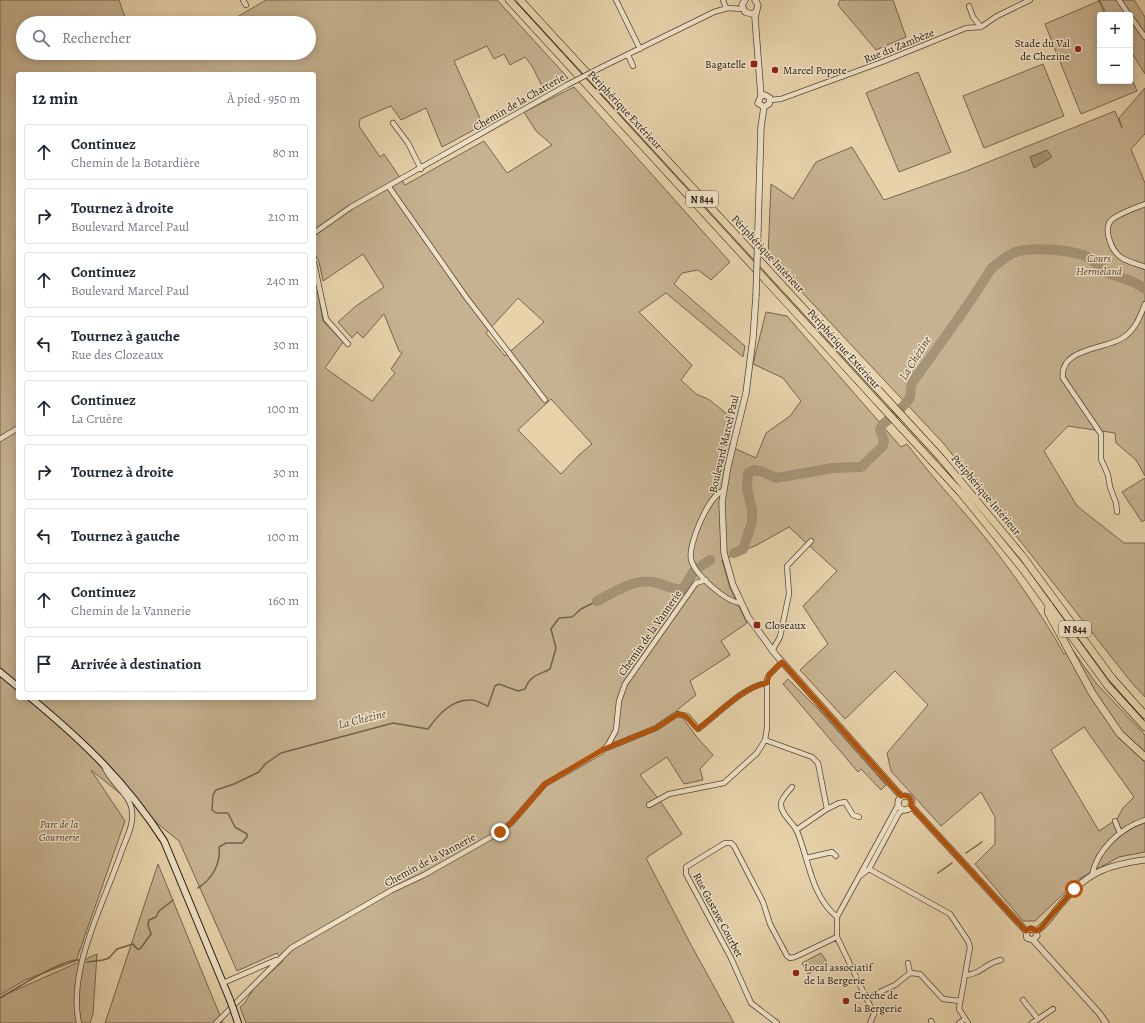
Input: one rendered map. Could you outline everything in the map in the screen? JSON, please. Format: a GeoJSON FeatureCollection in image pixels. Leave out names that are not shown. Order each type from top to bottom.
{"type":"FeatureCollection","features":[{"type":"Feature","properties":{"kind":"highway","name":"Périphérique Extérieur"},"geometry":{"type":"LineString","coordinates":[[509,0],[977,512],[1049,605],[1107,685],[1145,726]]}},
{"type":"Feature","properties":{"kind":"highway","name":"Périphérique Intérieur"},"geometry":{"type":"LineString","coordinates":[[520,0],[918,432],[1011,542],[1103,667],[1128,698],[1145,715]]}},
{"type":"Feature","properties":{"kind":"highway"},"geometry":{"type":"LineString","coordinates":[[1049,605],[1048,612],[1092,693],[1120,734],[1145,757]]}},
{"type":"Feature","properties":{"kind":"highway"},"geometry":{"type":"LineString","coordinates":[[1128,698],[1137,700],[1145,708]]}},
{"type":"Feature","properties":{"kind":"main road"},"geometry":{"type":"LineString","coordinates":[[0,672],[16,685]]}},
{"type":"Feature","properties":{"kind":"main road"},"geometry":{"type":"LineString","coordinates":[[33,700],[69,729],[102,761],[138,803],[164,841],[230,1000],[238,1023]]}},
{"type":"Feature","properties":{"kind":"street"},"geometry":{"type":"LineString","coordinates":[[243,0],[246,5]]}},
{"type":"Feature","properties":{"kind":"street"},"geometry":{"type":"LineString","coordinates":[[616,0],[640,49]]}},
{"type":"Feature","properties":{"kind":"street"},"geometry":{"type":"LineString","coordinates":[[723,0],[726,8]]}},
{"type":"Feature","properties":{"kind":"street"},"geometry":{"type":"LineString","coordinates":[[745,0],[742,9],[748,14],[756,12]]}},
{"type":"Feature","properties":{"kind":"street"},"geometry":{"type":"LineString","coordinates":[[755,0],[758,6],[756,12],[761,96],[758,103],[764,107],[769,104],[770,100],[767,96],[761,96]]}},
{"type":"Feature","properties":{"kind":"street","name":"Rue du Zambèze"},"geometry":{"type":"LineString","coordinates":[[770,100],[781,100],[882,62],[966,28],[981,27],[997,16],[1030,0]]}},
{"type":"Feature","properties":{"kind":"street"},"geometry":{"type":"LineString","coordinates":[[1119,0],[1127,12]]}},
{"type":"Feature","properties":{"kind":"street"},"geometry":{"type":"LineString","coordinates":[[969,6],[973,17],[981,27]]}},
{"type":"Feature","properties":{"kind":"street","name":"Chemin de la Chatterie"},"geometry":{"type":"LineString","coordinates":[[316,232],[351,207],[421,169],[566,85],[714,12],[726,8],[742,9]]}},
{"type":"Feature","properties":{"kind":"street"},"geometry":{"type":"LineString","coordinates":[[1133,20],[1145,37]]}},
{"type":"Feature","properties":{"kind":"street"},"geometry":{"type":"LineString","coordinates":[[628,55],[633,66]]}},
{"type":"Feature","properties":{"kind":"street","name":"Boulevard Marcel Paul"},"geometry":{"type":"LineString","coordinates":[[764,107],[761,127],[756,296],[753,338],[746,393],[723,491],[722,533],[724,553],[734,591],[752,623],[772,651],[901,796]]}},
{"type":"Feature","properties":{"kind":"street"},"geometry":{"type":"LineString","coordinates":[[393,124],[408,143],[421,169]]}},
{"type":"Feature","properties":{"kind":"street"},"geometry":{"type":"LineString","coordinates":[[389,187],[466,297],[545,400]]}},
{"type":"Feature","properties":{"kind":"street"},"geometry":{"type":"LineString","coordinates":[[1145,204],[1113,218],[1107,230],[1111,243],[1122,258],[1145,267]]}},
{"type":"Feature","properties":{"kind":"street"},"geometry":{"type":"LineString","coordinates":[[316,272],[326,319],[348,344]]}},
{"type":"Feature","properties":{"kind":"street"},"geometry":{"type":"LineString","coordinates":[[1117,512],[1108,475],[1101,459],[1101,434],[1063,378],[1062,371],[1065,363],[1076,355],[1122,339],[1134,327],[1145,304]]}},
{"type":"Feature","properties":{"kind":"street"},"geometry":{"type":"LineString","coordinates":[[0,439],[16,429]]}},
{"type":"Feature","properties":{"kind":"street"},"geometry":{"type":"LineString","coordinates":[[723,491],[714,496],[698,527],[691,545],[691,559],[694,567],[725,598],[733,602],[740,603]]}},
{"type":"Feature","properties":{"kind":"street"},"geometry":{"type":"LineString","coordinates":[[772,651],[780,637],[789,594],[787,566],[811,541]]}},
{"type":"Feature","properties":{"kind":"street","name":"Chemin de la Vannerie"},"geometry":{"type":"LineString","coordinates":[[216,1023],[279,959],[312,934],[500,832],[512,822],[545,784],[604,749],[613,737],[616,730],[619,701],[625,684],[696,583],[706,580]]}},
{"type":"Feature","properties":{"kind":"street"},"geometry":{"type":"LineString","coordinates":[[649,805],[669,794],[724,783],[757,753],[765,740],[768,721],[767,683],[769,675],[782,662]]}},
{"type":"Feature","properties":{"kind":"street"},"geometry":{"type":"LineString","coordinates":[[604,749],[656,728],[678,714],[687,716],[694,727],[698,729],[757,684],[767,683]]}},
{"type":"Feature","properties":{"kind":"street"},"geometry":{"type":"LineString","coordinates":[[765,740],[812,757],[818,763],[827,809]]}},
{"type":"Feature","properties":{"kind":"street"},"geometry":{"type":"LineString","coordinates":[[79,1023],[76,1011],[76,994],[88,942],[120,854],[133,813],[130,803],[106,772],[102,761]]}},
{"type":"Feature","properties":{"kind":"street"},"geometry":{"type":"LineString","coordinates":[[792,787],[781,804],[796,830],[806,858],[810,876],[826,908],[837,917]]}},
{"type":"Feature","properties":{"kind":"street"},"geometry":{"type":"LineString","coordinates":[[870,1023],[874,1014],[837,937],[837,917],[898,805],[898,800],[901,796],[906,795],[910,797],[912,801],[911,806],[1026,931],[1027,938],[1033,940],[1099,1013],[1106,1023]]}},
{"type":"Feature","properties":{"kind":"street"},"geometry":{"type":"LineString","coordinates":[[796,830],[827,809],[839,803],[845,802],[853,815],[859,817]]}},
{"type":"Feature","properties":{"kind":"street"},"geometry":{"type":"LineString","coordinates":[[898,805],[903,810]]}},
{"type":"Feature","properties":{"kind":"street"},"geometry":{"type":"LineString","coordinates":[[857,878],[868,869],[899,813],[911,806]]}},
{"type":"Feature","properties":{"kind":"street"},"geometry":{"type":"LineString","coordinates":[[1092,875],[1094,862],[1120,833],[1145,820]]}},
{"type":"Feature","properties":{"kind":"street"},"geometry":{"type":"LineString","coordinates":[[1115,821],[1120,833]]}},
{"type":"Feature","properties":{"kind":"street","name":"Rue Gustave Courbet"},"geometry":{"type":"LineString","coordinates":[[777,1023],[751,1003],[731,958],[686,874],[686,867],[725,843],[731,843],[734,846],[763,902],[770,924],[787,956],[790,958],[795,957],[837,937]]}},
{"type":"Feature","properties":{"kind":"street"},"geometry":{"type":"LineString","coordinates":[[806,858],[832,852],[836,856]]}},
{"type":"Feature","properties":{"kind":"street"},"geometry":{"type":"LineString","coordinates":[[1036,931],[1045,924],[1074,889],[1092,875],[1108,867],[1145,860]]}},
{"type":"Feature","properties":{"kind":"street"},"geometry":{"type":"LineString","coordinates":[[868,869],[950,914],[968,941],[970,947],[959,1009],[966,1021],[959,1023]]}},
{"type":"Feature","properties":{"kind":"street"},"geometry":{"type":"LineString","coordinates":[[1026,931],[1031,928],[1036,931]]}},
{"type":"Feature","properties":{"kind":"street"},"geometry":{"type":"LineString","coordinates":[[1033,940],[1037,936],[1036,931]]}},
{"type":"Feature","properties":{"kind":"street"},"geometry":{"type":"LineString","coordinates":[[223,983],[279,959]]}},
{"type":"Feature","properties":{"kind":"street"},"geometry":{"type":"LineString","coordinates":[[965,974],[971,975],[980,971],[993,961],[1001,960]]}},
{"type":"Feature","properties":{"kind":"street"},"geometry":{"type":"LineString","coordinates":[[908,963],[910,973]]}},
{"type":"Feature","properties":{"kind":"street"},"geometry":{"type":"LineString","coordinates":[[867,998],[895,985],[910,973],[920,974],[944,999],[960,1001]]}},
{"type":"Feature","properties":{"kind":"street"},"geometry":{"type":"LineString","coordinates":[[1023,1000],[1038,1019]]}},
{"type":"Feature","properties":{"kind":"street"},"geometry":{"type":"LineString","coordinates":[[1032,1023],[1052,1009]]}},
{"type":"Feature","properties":{"kind":"green space","name":"Parc de la Gournerie"},"geometry":{"type":"Polygon","coordinates":[[[0,0],[119,0],[125,16],[16,16],[16,60],[316,60],[316,16],[239,16],[266,0],[497,0],[568,78],[544,90],[532,66],[525,57],[510,65],[504,54],[494,59],[487,46],[454,61],[483,125],[442,147],[426,108],[401,120],[391,106],[360,119],[359,126],[380,157],[384,154],[405,185],[484,141],[507,173],[552,145],[536,131],[524,112],[574,87],[730,262],[711,280],[698,270],[682,273],[674,284],[745,346],[743,357],[666,293],[639,312],[692,365],[681,380],[696,394],[708,399],[731,417],[726,441],[738,450],[756,458],[766,433],[790,416],[801,401],[783,378],[753,364],[766,312],[787,316],[901,447],[907,444],[981,532],[1028,596],[1064,654],[1072,649],[1096,683],[1145,735],[1145,852],[1119,857],[1079,879],[1035,921],[1023,921],[975,864],[995,844],[995,817],[981,792],[941,826],[891,771],[887,753],[928,705],[895,671],[845,719],[800,670],[828,644],[803,606],[837,571],[789,527],[757,545],[722,560],[730,588],[747,623],[721,641],[730,655],[690,681],[696,695],[677,710],[696,736],[713,755],[700,769],[703,780],[684,784],[667,757],[640,775],[663,805],[682,834],[646,858],[734,1023],[246,1023],[240,1007],[244,1004],[254,988],[283,961],[277,953],[237,971],[179,841],[91,770],[125,821],[76,961],[25,980],[0,995],[0,0]],[[518,298],[486,333],[505,356],[544,322],[518,298]],[[551,399],[518,430],[561,474],[592,444],[551,399]],[[1084,727],[1051,750],[1099,831],[1117,819],[1123,808],[1134,797],[1084,727]]]}},
{"type":"Feature","properties":{"kind":"green space"},"geometry":{"type":"Polygon","coordinates":[[[840,0],[893,0],[906,37],[876,50],[838,5],[840,0]]]}},
{"type":"Feature","properties":{"kind":"green space"},"geometry":{"type":"Polygon","coordinates":[[[1098,0],[1134,0],[1145,17],[1145,74],[1133,55],[1133,12],[1106,12],[1098,0]]]}},
{"type":"Feature","properties":{"kind":"green space","name":"Stade du Val de Chezine"},"geometry":{"type":"Polygon","coordinates":[[[1099,1],[1104,12],[1097,12],[1097,84],[1133,84],[1133,82],[1137,91],[1081,114],[1045,24],[1099,1]]]}},
{"type":"Feature","properties":{"kind":"green space"},"geometry":{"type":"Polygon","coordinates":[[[1043,64],[1064,116],[984,148],[963,96],[1043,64]]]}},
{"type":"Feature","properties":{"kind":"green space"},"geometry":{"type":"Polygon","coordinates":[[[918,72],[951,152],[899,172],[866,93],[918,72]]]}},
{"type":"Feature","properties":{"kind":"green space","name":"Cours Hermeland"},"geometry":{"type":"Polygon","coordinates":[[[1145,88],[1145,134],[1131,149],[1145,183],[1145,476],[1136,460],[1116,443],[1115,433],[1068,426],[1044,451],[1077,506],[1124,543],[1145,543],[1145,697],[1131,682],[944,444],[768,256],[771,184],[793,199],[816,162],[852,147],[884,200],[966,171],[1115,111],[1122,128],[1119,118],[1145,88]]]}},
{"type":"Feature","properties":{"kind":"green space"},"geometry":{"type":"Polygon","coordinates":[[[1145,478],[1145,520],[1142,522],[1122,492],[1145,478]]]}},
{"type":"Feature","properties":{"kind":"green space"},"geometry":{"type":"Polygon","coordinates":[[[788,679],[820,711],[886,785],[881,790],[861,769],[858,772],[783,684],[788,679]]]}},
{"type":"Feature","properties":{"kind":"green space"},"geometry":{"type":"Polygon","coordinates":[[[158,864],[223,1023],[105,1023],[158,864]]]}},
{"type":"Feature","properties":{"kind":"green space"},"geometry":{"type":"Polygon","coordinates":[[[821,953],[828,964],[808,974],[802,963],[821,953]]]}},
{"type":"Feature","properties":{"kind":"green space"},"geometry":{"type":"Polygon","coordinates":[[[97,954],[93,1014],[90,1023],[0,1023],[0,997],[97,954]]]}},
{"type":"Feature","properties":{"kind":"shaded area"},"geometry":{"type":"Polygon","coordinates":[[[1047,150],[1052,157],[1034,168],[1030,157],[1047,150]]]}},
{"type":"Feature","properties":{"kind":"waterway","name":"La Chézine"},"geometry":{"type":"LineString","coordinates":[[734,553],[743,549],[752,522],[752,510],[747,488],[748,473],[754,470],[776,478],[833,468],[861,467],[883,446],[884,440],[880,430],[882,425],[898,412],[908,400],[910,397],[911,385],[914,380],[963,312],[991,269],[1007,256],[1020,251],[1038,249],[1076,253],[1090,259],[1108,273],[1132,281],[1145,289]]}},
{"type":"Feature","properties":{"kind":"waterway","name":"La Chézine"},"geometry":{"type":"LineString","coordinates":[[698,568],[710,560]]}},
{"type":"Feature","properties":{"kind":"waterway","name":"La Chézine"},"geometry":{"type":"LineString","coordinates":[[597,601],[623,587],[645,582],[652,582],[682,590],[694,571]]}},
{"type":"Feature","properties":{"kind":"waterway","name":"La Chézine"},"geometry":{"type":"LineString","coordinates":[[198,888],[211,876],[217,865],[219,859],[219,847],[226,843],[242,843],[247,837],[247,834],[235,827],[228,813],[216,813],[212,810],[213,795],[216,790],[234,784],[259,772],[265,764],[281,753],[393,723],[428,729],[451,705],[472,700],[488,706],[495,686],[499,684],[518,691],[525,689],[532,678],[550,669],[556,648],[551,629],[559,618],[572,617],[581,609],[597,601]]}},
{"type":"Feature","properties":{"kind":"waterway"},"geometry":{"type":"LineString","coordinates":[[966,853],[982,842]]}},
{"type":"Feature","properties":{"kind":"waterway"},"geometry":{"type":"LineString","coordinates":[[938,873],[952,863]]}},
{"type":"Feature","properties":{"kind":"waterway","name":"La Chézine"},"geometry":{"type":"LineString","coordinates":[[87,962],[109,958],[117,949],[133,944],[137,949],[140,949],[151,934],[148,925],[149,920],[156,917],[159,911],[173,900]]}},
{"type":"Feature","properties":{"kind":"waterway","name":"La Chézine"},"geometry":{"type":"LineString","coordinates":[[0,998],[28,981],[52,969],[63,964],[80,960]]}},
{"type":"Feature","properties":{"kind":"place","name":"Stade du Val de Chezine"},"geometry":{"type":"Point","coordinates":[1078,49]}},
{"type":"Feature","properties":{"kind":"place","name":"Bagatelle"},"geometry":{"type":"Point","coordinates":[754,64]}},
{"type":"Feature","properties":{"kind":"place","name":"Marcel Popote"},"geometry":{"type":"Point","coordinates":[775,70]}},
{"type":"Feature","properties":{"kind":"place","name":"Closeaux"},"geometry":{"type":"Point","coordinates":[757,625]}},
{"type":"Feature","properties":{"kind":"place","name":"Local associatif de la Bergerie"},"geometry":{"type":"Point","coordinates":[796,973]}},
{"type":"Feature","properties":{"kind":"place","name":"Crèche de la Bergerie"},"geometry":{"type":"Point","coordinates":[846,1001]}},
{"type":"Feature","properties":{"kind":"route"},"geometry":{"type":"LineString","coordinates":[[500,832],[512,822],[538,790],[558,775],[604,749],[656,728],[678,714],[687,716],[694,727],[698,729],[757,684],[767,683],[769,675],[782,662],[901,796],[906,795],[910,797],[912,801],[911,806],[1026,931],[1031,928],[1036,931],[1040,929],[1074,889]]}}]}
